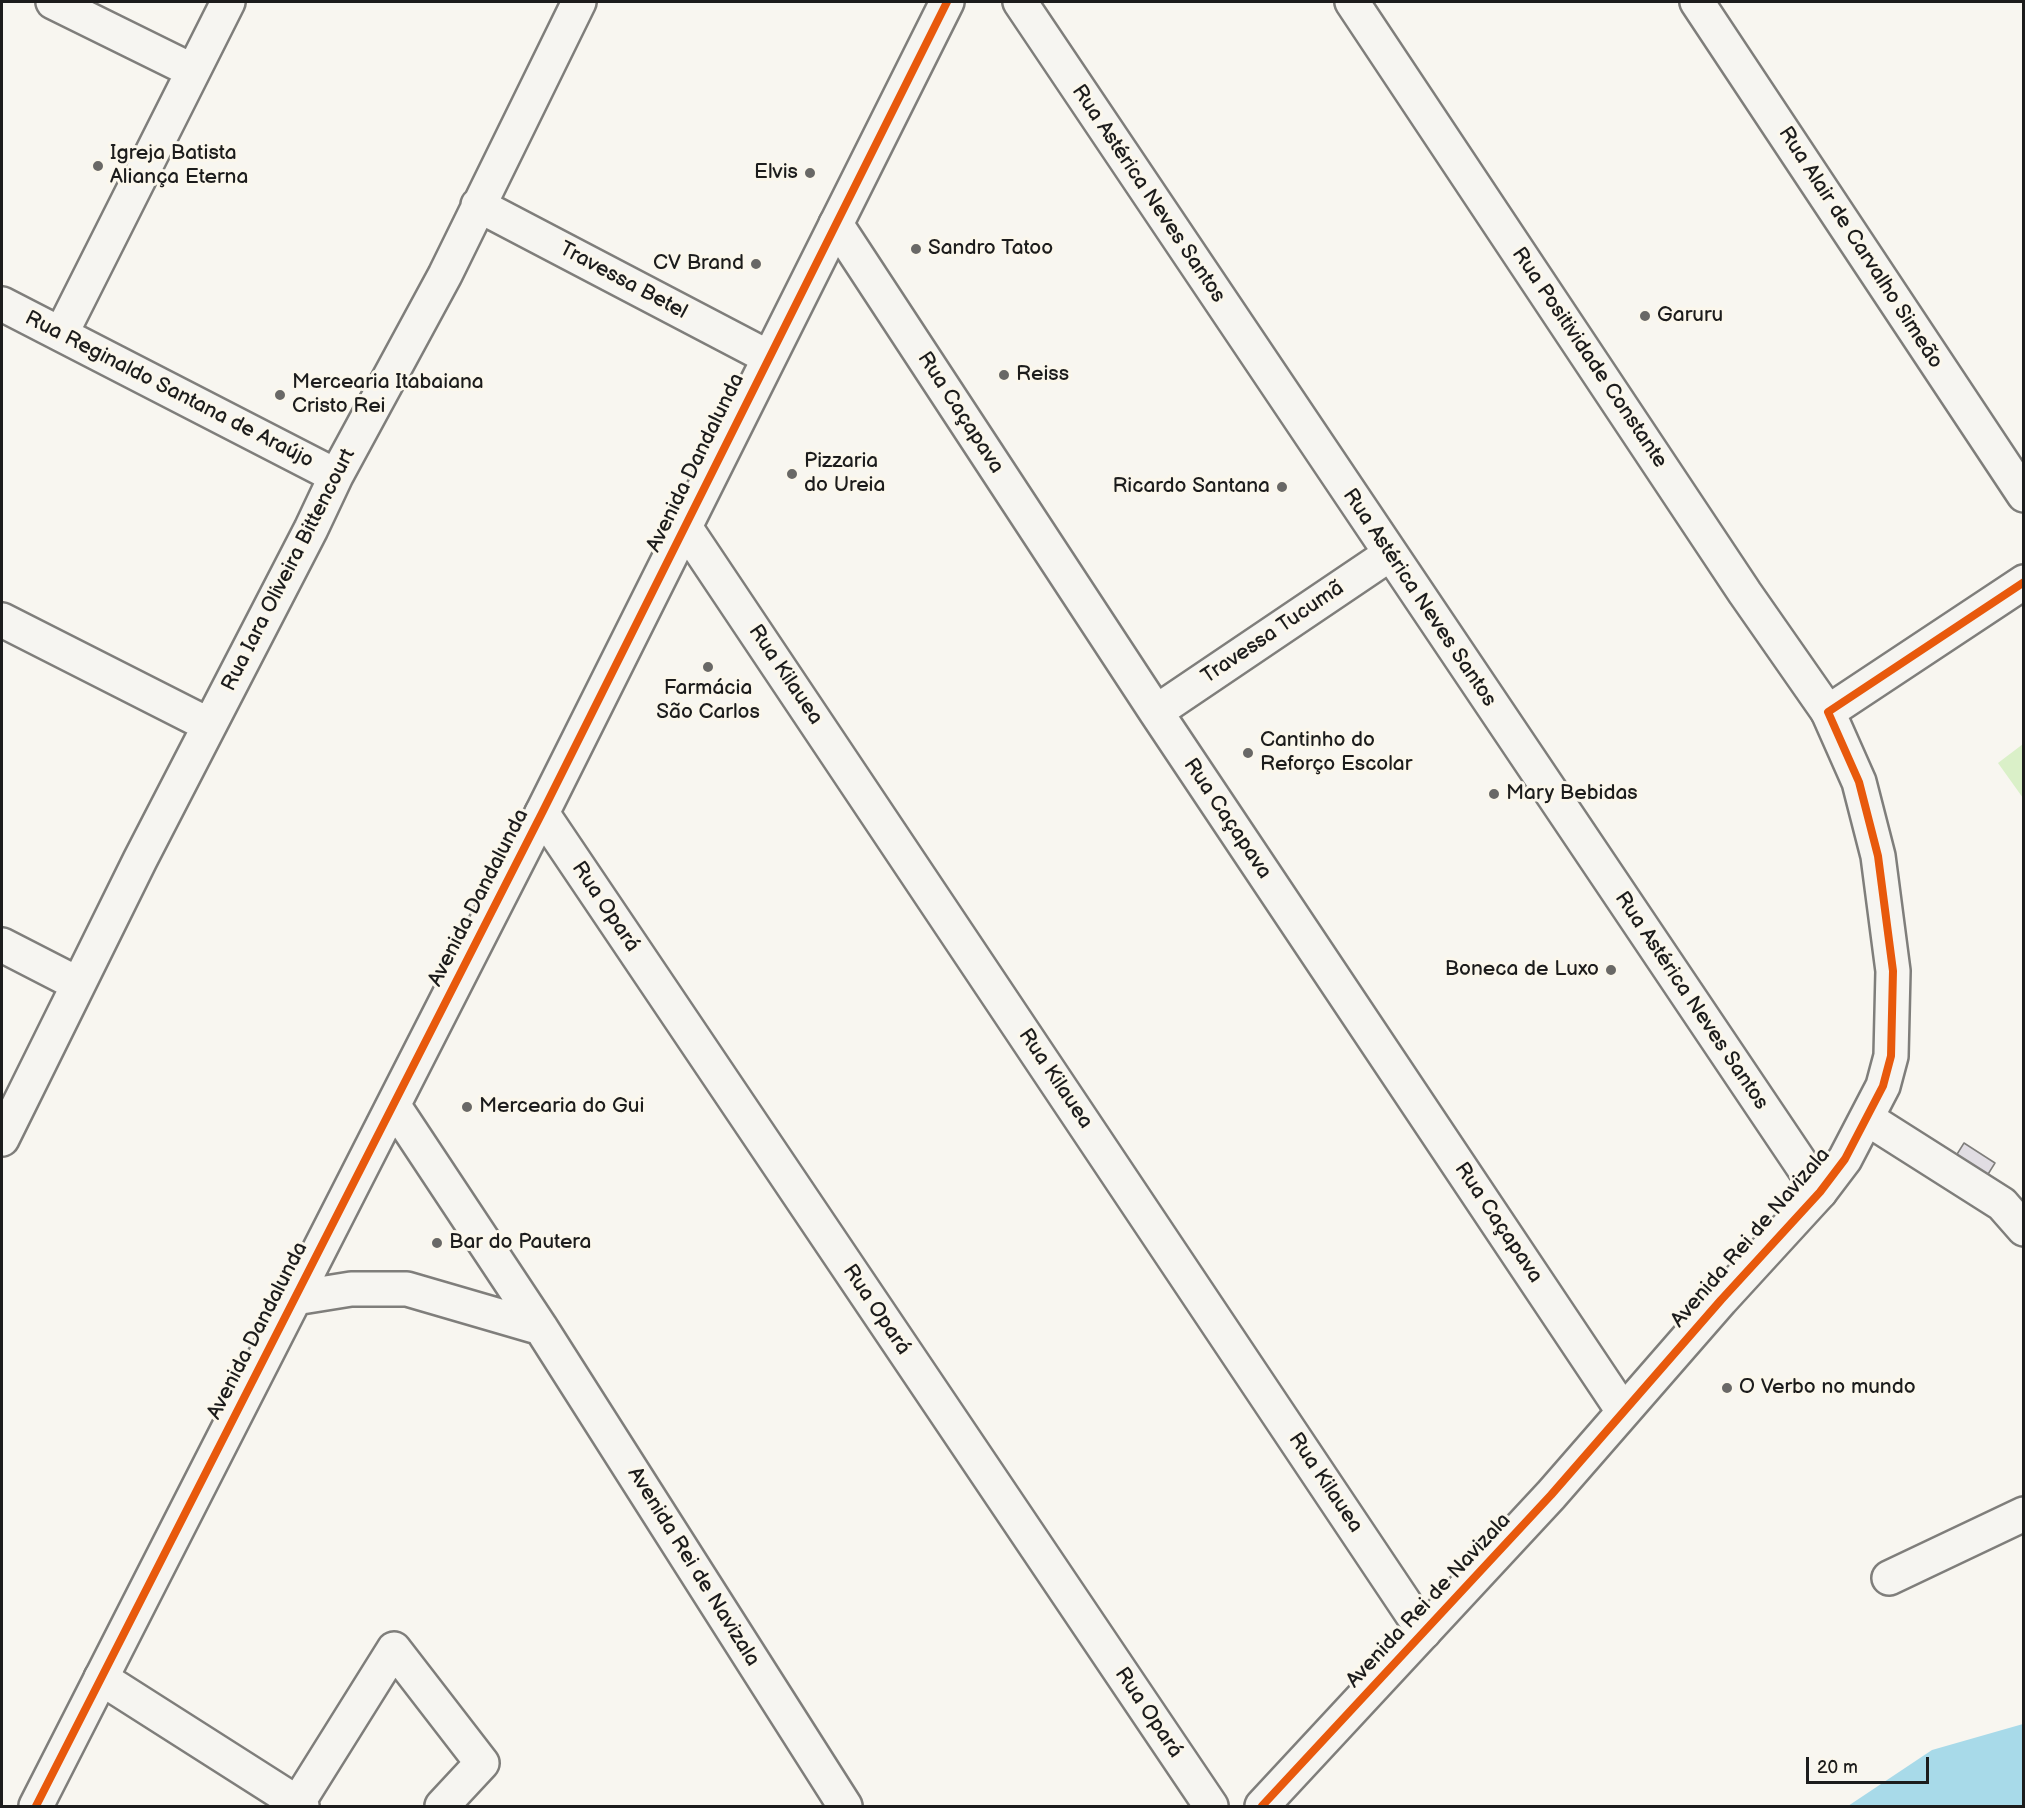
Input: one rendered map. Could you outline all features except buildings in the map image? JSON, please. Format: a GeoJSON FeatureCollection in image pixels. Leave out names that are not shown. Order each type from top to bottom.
{"type":"FeatureCollection","features":[{"type":"Feature","properties":{"kind":"street"},"geometry":{"type":"LineString","coordinates":[[53,2],[193,71]]}},
{"type":"Feature","properties":{"kind":"street"},"geometry":{"type":"LineString","coordinates":[[61,334],[228,2]]}},
{"type":"Feature","properties":{"kind":"street","name":"Rua Iara Oliveira Bittencourt"},"geometry":{"type":"LineString","coordinates":[[2,1139],[78,984],[336,476],[445,275],[579,2]]}},
{"type":"Feature","properties":{"kind":"street","name":"Avenida Dandalunda"},"geometry":{"type":"LineString","coordinates":[[36,1806],[542,813],[947,2]]}},
{"type":"Feature","properties":{"kind":"street","name":"Rua Astérica Neves Santos"},"geometry":{"type":"LineString","coordinates":[[1020,2],[1820,1192]]}},
{"type":"Feature","properties":{"kind":"street","name":"Rua Positividade Constante"},"geometry":{"type":"LineString","coordinates":[[1352,2],[1745,593],[1828,712]]}},
{"type":"Feature","properties":{"kind":"street","name":"Rua Alair de Carvalho Simeão"},"geometry":{"type":"LineString","coordinates":[[1697,2],[2024,495]]}},
{"type":"Feature","properties":{"kind":"street","name":"Travessa Betel"},"geometry":{"type":"LineString","coordinates":[[478,206],[768,357]]}},
{"type":"Feature","properties":{"kind":"street","name":"Rua Caçapava"},"geometry":{"type":"LineString","coordinates":[[836,224],[1156,712],[1623,1411]]}},
{"type":"Feature","properties":{"kind":"street","name":"Rua Reginaldo Santana de Araújo"},"geometry":{"type":"LineString","coordinates":[[2,304],[336,476]]}},
{"type":"Feature","properties":{"kind":"street","name":"Rua Kilauea"},"geometry":{"type":"LineString","coordinates":[[685,526],[1424,1632]]}},
{"type":"Feature","properties":{"kind":"street","name":"Travessa Tucumã"},"geometry":{"type":"LineString","coordinates":[[1156,712],[1390,554]]}},
{"type":"Feature","properties":{"kind":"street"},"geometry":{"type":"LineString","coordinates":[[1828,712],[2024,582]]}},
{"type":"Feature","properties":{"kind":"street"},"geometry":{"type":"LineString","coordinates":[[2,620],[209,725]]}},
{"type":"Feature","properties":{"kind":"street","name":"Avenida Rei de Navizala"},"geometry":{"type":"LineString","coordinates":[[1262,1806],[1551,1495],[1623,1411],[1820,1192],[1845,1159],[1868,1119],[1883,1086],[1891,1056],[1893,971],[1878,856],[1859,782],[1828,712]]}},
{"type":"Feature","properties":{"kind":"street","name":"Rua Opará"},"geometry":{"type":"LineString","coordinates":[[542,813],[1211,1806]]}},
{"type":"Feature","properties":{"kind":"street"},"geometry":{"type":"LineString","coordinates":[[2,945],[78,984]]}},
{"type":"Feature","properties":{"kind":"street","name":"Avenida Rei de Navizala"},"geometry":{"type":"LineString","coordinates":[[394,1106],[541,1328],[845,1806]]}},
{"type":"Feature","properties":{"kind":"street"},"geometry":{"type":"LineString","coordinates":[[1868,1119],[2002,1204],[2024,1229]]}},
{"type":"Feature","properties":{"kind":"street"},"geometry":{"type":"LineString","coordinates":[[295,1298],[351,1289],[407,1289],[541,1328]]}},
{"type":"Feature","properties":{"kind":"street"},"geometry":{"type":"LineString","coordinates":[[1889,1578],[2024,1514]]}},
{"type":"Feature","properties":{"kind":"street"},"geometry":{"type":"LineString","coordinates":[[101,1678],[299,1805],[394,1648],[482,1763],[442,1806]]}},
{"type":"Feature","properties":{"kind":"green space"},"geometry":{"type":"Polygon","coordinates":[[[2023,744],[2023,798],[1998,763],[2023,744]]]}},
{"type":"Feature","properties":{"kind":"water"},"geometry":{"type":"Polygon","coordinates":[[[2023,1724],[2023,1806],[1848,1806],[1932,1750],[2023,1724]]]}},
{"type":"Feature","properties":{"kind":"cycle path"},"geometry":{"type":"LineString","coordinates":[[36,1806],[542,813],[947,2]]}},
{"type":"Feature","properties":{"kind":"cycle path"},"geometry":{"type":"LineString","coordinates":[[1262,1806],[1551,1495],[1721,1300],[1820,1192],[1845,1159],[1883,1086],[1891,1056],[1893,971],[1878,856],[1859,782],[1828,712],[2024,582]]}},
{"type":"Feature","properties":{"kind":"place","name":"Igreja Batista Aliança Eterna"},"geometry":{"type":"Point","coordinates":[98,166]}},
{"type":"Feature","properties":{"kind":"place","name":"Elvis"},"geometry":{"type":"Point","coordinates":[810,173]}},
{"type":"Feature","properties":{"kind":"place","name":"Sandro Tatoo"},"geometry":{"type":"Point","coordinates":[916,249]}},
{"type":"Feature","properties":{"kind":"place","name":"CV Brand"},"geometry":{"type":"Point","coordinates":[756,264]}},
{"type":"Feature","properties":{"kind":"place","name":"Garuru"},"geometry":{"type":"Point","coordinates":[1645,316]}},
{"type":"Feature","properties":{"kind":"place","name":"Reiss"},"geometry":{"type":"Point","coordinates":[1004,375]}},
{"type":"Feature","properties":{"kind":"place","name":"Mercearia Itabaiana Cristo Rei"},"geometry":{"type":"Point","coordinates":[280,395]}},
{"type":"Feature","properties":{"kind":"place","name":"Pizzaria do Ureia"},"geometry":{"type":"Point","coordinates":[792,474]}},
{"type":"Feature","properties":{"kind":"place","name":"Ricardo Santana"},"geometry":{"type":"Point","coordinates":[1282,487]}},
{"type":"Feature","properties":{"kind":"place","name":"Farmácia São Carlos"},"geometry":{"type":"Point","coordinates":[708,667]}},
{"type":"Feature","properties":{"kind":"place","name":"Cantinho do Reforço Escolar"},"geometry":{"type":"Point","coordinates":[1248,753]}},
{"type":"Feature","properties":{"kind":"place","name":"Mary Bebidas"},"geometry":{"type":"Point","coordinates":[1494,794]}},
{"type":"Feature","properties":{"kind":"place","name":"Boneca de Luxo"},"geometry":{"type":"Point","coordinates":[1611,970]}},
{"type":"Feature","properties":{"kind":"place","name":"Mercearia do Gui"},"geometry":{"type":"Point","coordinates":[467,1107]}},
{"type":"Feature","properties":{"kind":"place","name":"Bar do Pautera"},"geometry":{"type":"Point","coordinates":[437,1243]}},
{"type":"Feature","properties":{"kind":"place","name":"O Verbo no mundo"},"geometry":{"type":"Point","coordinates":[1727,1388]}}]}
